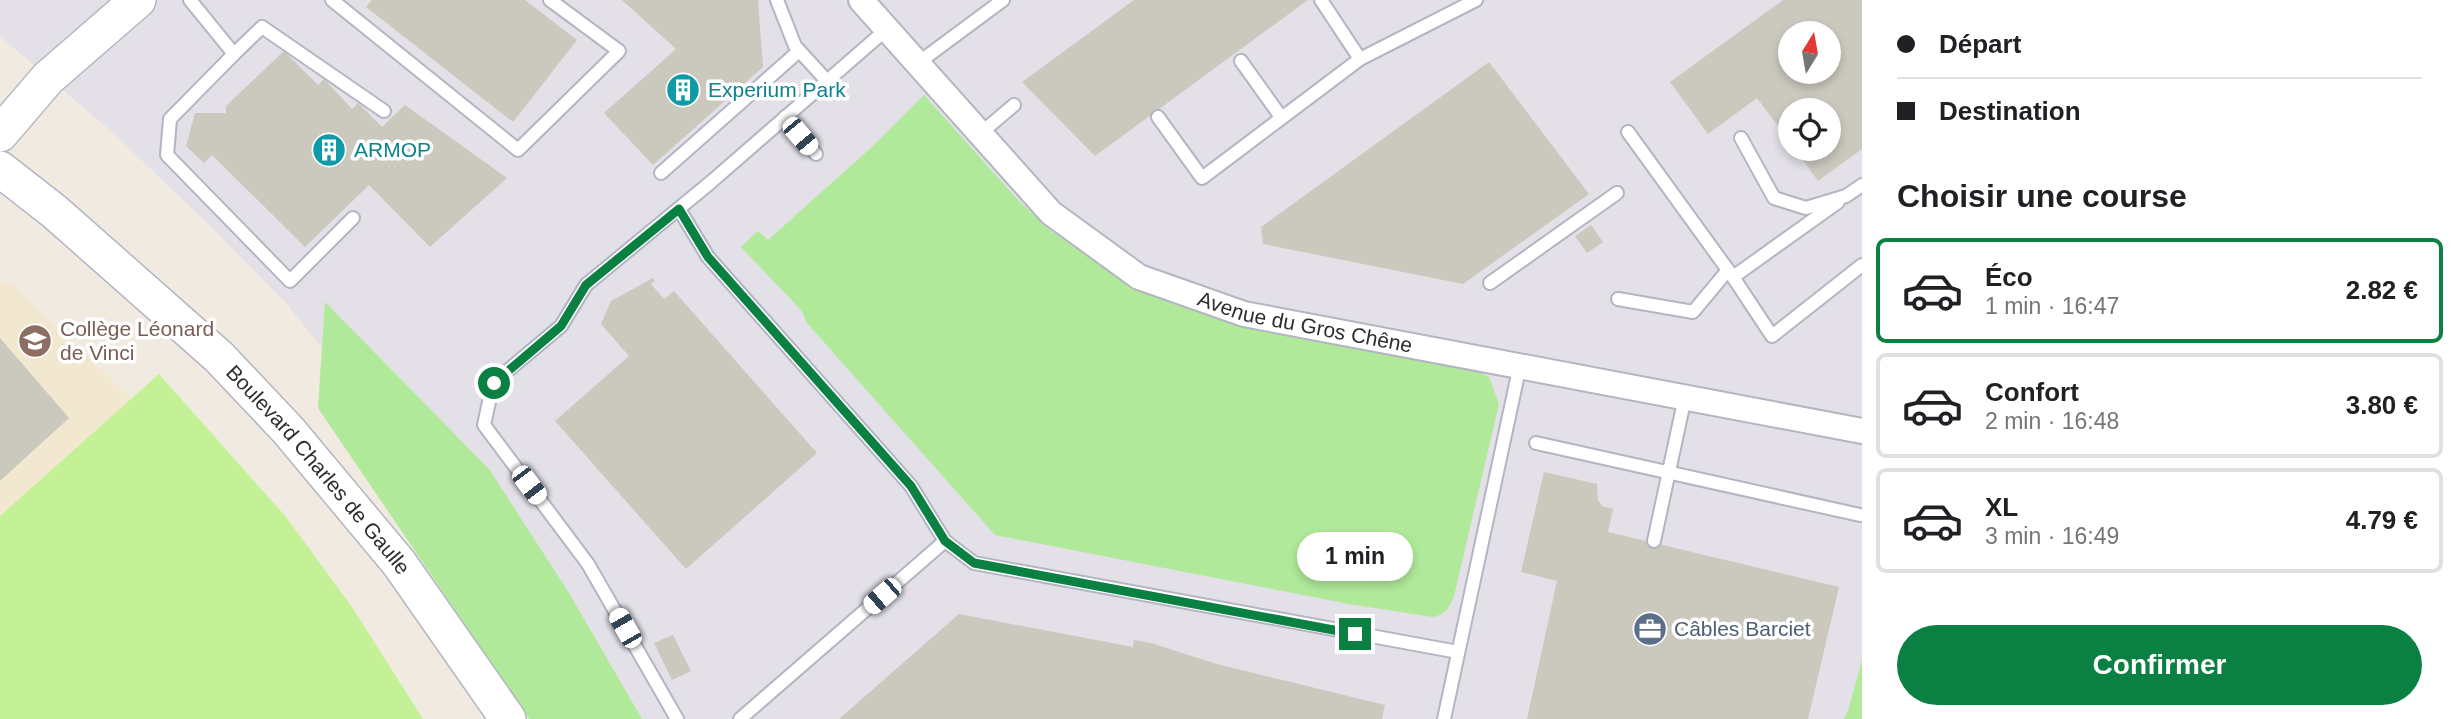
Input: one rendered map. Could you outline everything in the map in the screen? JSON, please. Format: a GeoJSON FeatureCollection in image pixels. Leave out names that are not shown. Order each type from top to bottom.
{"type":"FeatureCollection","features":[{"type":"Feature","properties":{"kind":"street"},"geometry":{"type":"LineString","coordinates":[[0,134],[48,78],[138,0]]}},
{"type":"Feature","properties":{"kind":"street","name":"Avenue du Gros Chêne"},"geometry":{"type":"LineString","coordinates":[[861,0],[1051,213],[1139,277],[1244,314],[1862,431]]}},
{"type":"Feature","properties":{"kind":"street","name":"Boulevard Charles de Gaulle"},"geometry":{"type":"LineString","coordinates":[[0,169],[55,212],[219,357],[288,430],[400,563],[508,719]]}},
{"type":"Feature","properties":{"kind":"lane"},"geometry":{"type":"LineString","coordinates":[[190,0],[234,54]]}},
{"type":"Feature","properties":{"kind":"lane"},"geometry":{"type":"LineString","coordinates":[[332,0],[518,150],[619,51],[550,0]]}},
{"type":"Feature","properties":{"kind":"lane"},"geometry":{"type":"LineString","coordinates":[[777,0],[795,46],[827,81]]}},
{"type":"Feature","properties":{"kind":"lane"},"geometry":{"type":"LineString","coordinates":[[918,63],[1003,0]]}},
{"type":"Feature","properties":{"kind":"lane"},"geometry":{"type":"LineString","coordinates":[[1321,0],[1360,59]]}},
{"type":"Feature","properties":{"kind":"lane"},"geometry":{"type":"LineString","coordinates":[[1158,117],[1202,178],[1360,59],[1476,0]]}},
{"type":"Feature","properties":{"kind":"lane"},"geometry":{"type":"LineString","coordinates":[[353,218],[290,281],[167,155],[170,119],[262,27],[384,111]]}},
{"type":"Feature","properties":{"kind":"lane"},"geometry":{"type":"LineString","coordinates":[[677,719],[588,564],[484,425],[494,383],[561,326],[586,285],[679,209],[888,28]]}},
{"type":"Feature","properties":{"kind":"lane"},"geometry":{"type":"LineString","coordinates":[[661,173],[799,51]]}},
{"type":"Feature","properties":{"kind":"lane"},"geometry":{"type":"LineString","coordinates":[[1241,61],[1281,117]]}},
{"type":"Feature","properties":{"kind":"lane"},"geometry":{"type":"LineString","coordinates":[[981,134],[1014,106]]}},
{"type":"Feature","properties":{"kind":"lane"},"geometry":{"type":"LineString","coordinates":[[785,117],[816,154]]}},
{"type":"Feature","properties":{"kind":"lane"},"geometry":{"type":"LineString","coordinates":[[1628,132],[1731,274],[1772,336],[1862,265]]}},
{"type":"Feature","properties":{"kind":"lane"},"geometry":{"type":"LineString","coordinates":[[1741,138],[1774,198],[1806,208],[1846,196]]}},
{"type":"Feature","properties":{"kind":"lane"},"geometry":{"type":"LineString","coordinates":[[1618,299],[1693,312],[1731,274],[1862,185]]}},
{"type":"Feature","properties":{"kind":"lane"},"geometry":{"type":"LineString","coordinates":[[1490,283],[1617,192]]}},
{"type":"Feature","properties":{"kind":"lane"},"geometry":{"type":"LineString","coordinates":[[679,209],[708,257],[911,486],[945,541],[974,563],[1458,652]]}},
{"type":"Feature","properties":{"kind":"lane"},"geometry":{"type":"LineString","coordinates":[[1444,719],[1520,365]]}},
{"type":"Feature","properties":{"kind":"lane"},"geometry":{"type":"LineString","coordinates":[[1654,541],[1685,397]]}},
{"type":"Feature","properties":{"kind":"lane"},"geometry":{"type":"LineString","coordinates":[[1535,443],[1860,514]]}},
{"type":"Feature","properties":{"kind":"lane"},"geometry":{"type":"LineString","coordinates":[[740,719],[945,541]]}},
{"type":"Feature","properties":{"kind":"shaded area"},"geometry":{"type":"Polygon","coordinates":[[[0,0],[1862,0],[1862,719],[559,719],[383,424],[286,303],[113,133],[0,36],[0,0]]]}},
{"type":"Feature","properties":{"kind":"shaded area","name":"Collège Léonard de Vinci"},"geometry":{"type":"Polygon","coordinates":[[[0,283],[10,283],[131,399],[0,516],[0,283]]]}},
{"type":"Feature","properties":{"kind":"green space"},"geometry":{"type":"Polygon","coordinates":[[[924,95],[1019,201],[1051,231],[1119,277],[1239,326],[1482,373],[1489,377],[1499,404],[1454,596],[1447,610],[1433,617],[1349,604],[995,535],[807,323],[801,310],[741,247],[758,231],[768,240],[873,146],[924,95]]]}},
{"type":"Feature","properties":{"kind":"green space"},"geometry":{"type":"Polygon","coordinates":[[[325,302],[489,469],[569,593],[642,719],[529,719],[318,408],[325,302]]]}},
{"type":"Feature","properties":{"kind":"green space"},"geometry":{"type":"Polygon","coordinates":[[[159,374],[286,517],[352,607],[423,719],[0,719],[0,516],[159,374]]]}},
{"type":"Feature","properties":{"kind":"green space"},"geometry":{"type":"Polygon","coordinates":[[[1862,660],[1862,719],[1844,719],[1848,711],[1862,660]]]}},
{"type":"Feature","properties":{"kind":"building"},"geometry":{"type":"Polygon","coordinates":[[[372,0],[525,0],[577,40],[513,122],[366,7],[372,0]]]}},
{"type":"Feature","properties":{"kind":"building","name":"Experium Park"},"geometry":{"type":"Polygon","coordinates":[[[622,0],[758,0],[763,67],[653,165],[604,113],[676,49],[622,0]]]}},
{"type":"Feature","properties":{"kind":"building"},"geometry":{"type":"Polygon","coordinates":[[[1134,0],[1308,0],[1095,156],[1022,82],[1134,0]]]}},
{"type":"Feature","properties":{"kind":"building"},"geometry":{"type":"Polygon","coordinates":[[[1783,0],[1862,0],[1862,149],[1818,181],[1804,161],[1841,161],[1841,98],[1778,98],[1778,126],[1757,98],[1708,134],[1670,82],[1783,0]]]}},
{"type":"Feature","properties":{"kind":"building","name":"ARMOP"},"geometry":{"type":"Polygon","coordinates":[[[284,51],[318,85],[324,79],[352,109],[358,103],[382,127],[405,105],[507,178],[430,247],[369,185],[305,247],[212,155],[204,163],[186,146],[195,113],[226,113],[226,106],[284,51]]]}},
{"type":"Feature","properties":{"kind":"building"},"geometry":{"type":"Polygon","coordinates":[[[1489,62],[1589,194],[1463,284],[1263,244],[1261,227],[1489,62]]]}},
{"type":"Feature","properties":{"kind":"building"},"geometry":{"type":"Polygon","coordinates":[[[1591,225],[1603,242],[1587,253],[1575,236],[1591,225]]]}},
{"type":"Feature","properties":{"kind":"building"},"geometry":{"type":"Polygon","coordinates":[[[653,278],[655,281],[651,284],[664,299],[674,291],[817,453],[686,569],[555,421],[629,356],[601,324],[611,301],[653,278]]]}},
{"type":"Feature","properties":{"kind":"building"},"geometry":{"type":"Polygon","coordinates":[[[0,338],[69,418],[0,481],[0,338]]]}},
{"type":"Feature","properties":{"kind":"building"},"geometry":{"type":"Polygon","coordinates":[[[1544,472],[1597,484],[1598,500],[1602,506],[1613,509],[1608,532],[1839,587],[1808,719],[1527,719],[1557,581],[1521,572],[1544,472]]]}},
{"type":"Feature","properties":{"kind":"building"},"geometry":{"type":"Polygon","coordinates":[[[959,614],[1133,647],[1134,640],[1151,643],[1217,664],[1385,705],[1382,719],[839,719],[959,614]]]}},
{"type":"Feature","properties":{"kind":"building"},"geometry":{"type":"Polygon","coordinates":[[[673,635],[691,671],[672,680],[654,643],[673,635]]]}},
{"type":"Feature","properties":{"kind":"place","name":"Experium Park"},"geometry":{"type":"Point","coordinates":[683,90]}},
{"type":"Feature","properties":{"kind":"place","name":"ARMOP"},"geometry":{"type":"Point","coordinates":[329,150]}},
{"type":"Feature","properties":{"kind":"place","name":"Collège Léonard de Vinci"},"geometry":{"type":"Point","coordinates":[35,341]}},
{"type":"Feature","properties":{"kind":"place","name":"Câbles Barciet"},"geometry":{"type":"Point","coordinates":[1650,629]}},
{"type":"Feature","properties":{"kind":"route"},"geometry":{"type":"LineString","coordinates":[[494,383],[561,326],[586,285],[679,209],[708,257],[911,486],[945,541],[974,563],[1355,634]]}}]}
